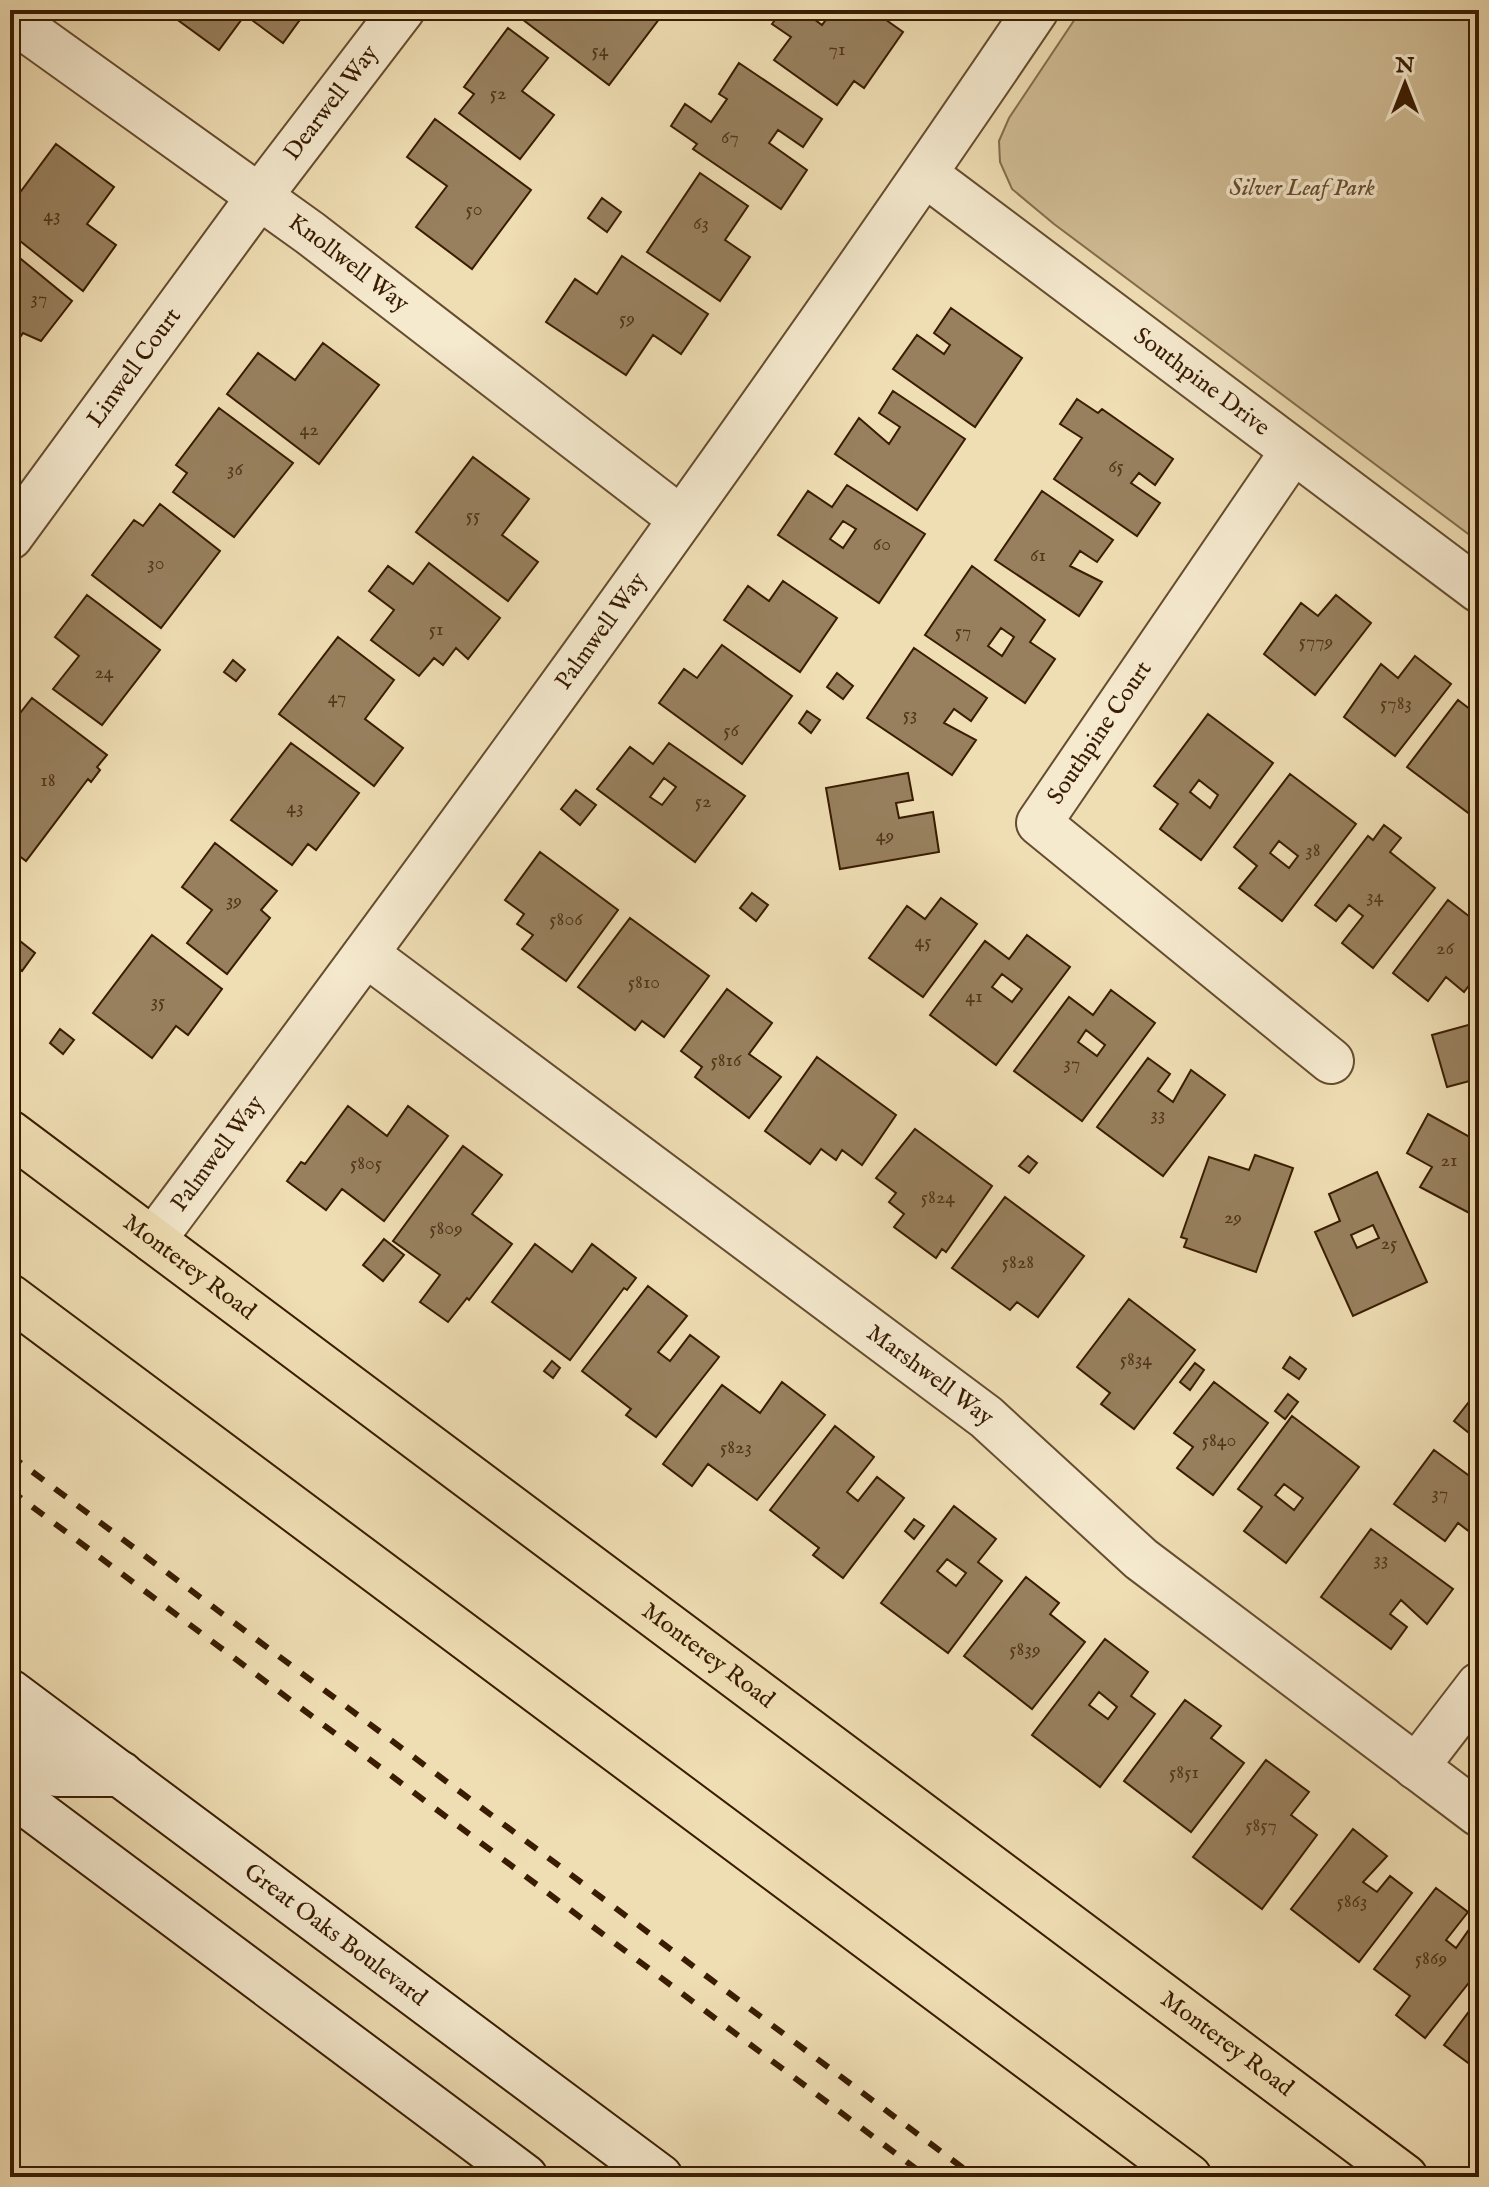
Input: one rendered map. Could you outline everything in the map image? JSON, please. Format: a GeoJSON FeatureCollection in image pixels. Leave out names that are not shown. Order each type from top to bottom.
{"type":"FeatureCollection","features":[{"type":"Feature","properties":{"kind":"main road","name":"Monterey Road"},"geometry":{"type":"LineString","coordinates":[[10,1133],[1405,2177]]}},
{"type":"Feature","properties":{"kind":"main road"},"geometry":{"type":"LineString","coordinates":[[10,1297],[1189,2177]]}},
{"type":"Feature","properties":{"kind":"street","name":"Dearwell Way"},"geometry":{"type":"LineString","coordinates":[[259,197],[402,10]]}},
{"type":"Feature","properties":{"kind":"street","name":"Palmwell Way"},"geometry":{"type":"LineString","coordinates":[[153,1240],[366,954],[681,519],[925,174],[1036,10]]}},
{"type":"Feature","properties":{"kind":"street","name":"Knollwell Way"},"geometry":{"type":"LineString","coordinates":[[10,18],[259,197],[681,519]]}},
{"type":"Feature","properties":{"kind":"street","name":"Southpine Drive"},"geometry":{"type":"LineString","coordinates":[[925,174],[1479,590]]}},
{"type":"Feature","properties":{"kind":"street","name":"Linwell Court"},"geometry":{"type":"LineString","coordinates":[[10,537],[259,197]]}},
{"type":"Feature","properties":{"kind":"street","name":"Southpine Court"},"geometry":{"type":"LineString","coordinates":[[1293,451],[1039,823],[1331,1061]]}},
{"type":"Feature","properties":{"kind":"street","name":"Marshwell Way"},"geometry":{"type":"LineString","coordinates":[[366,954],[986,1417],[1141,1559],[1479,1814]]}},
{"type":"Feature","properties":{"kind":"street"},"geometry":{"type":"LineString","coordinates":[[1416,1767],[1479,1685]]}},
{"type":"Feature","properties":{"kind":"street","name":"Great Oaks Boulevard"},"geometry":{"type":"LineString","coordinates":[[10,1692],[660,2177]]}},
{"type":"Feature","properties":{"kind":"street"},"geometry":{"type":"LineString","coordinates":[[10,1740],[57,1774],[121,1774]]}},
{"type":"Feature","properties":{"kind":"street"},"geometry":{"type":"LineString","coordinates":[[10,1792],[525,2177]]}},
{"type":"Feature","properties":{"kind":"green space","name":"Silver Leaf Park"},"geometry":{"type":"Polygon","coordinates":[[[1081,10],[1479,10],[1479,542],[1054,224],[1012,189],[1000,162],[999,141],[1009,118],[1081,10]]]}},
{"type":"Feature","properties":{"kind":"building"},"geometry":{"type":"Polygon","coordinates":[[[181,10],[307,10],[283,43],[245,15],[219,50],[175,18],[181,10]]]}},
{"type":"Feature","properties":{"kind":"building"},"geometry":{"type":"Polygon","coordinates":[[[522,10],[666,10],[609,85],[518,16],[522,10]]]}},
{"type":"Feature","properties":{"kind":"building"},"geometry":{"type":"Polygon","coordinates":[[[782,10],[795,10],[804,16],[806,13],[822,25],[833,10],[872,10],[903,32],[864,88],[854,81],[837,105],[774,60],[791,37],[772,24],[782,10]]]}},
{"type":"Feature","properties":{"kind":"building"},"geometry":{"type":"Polygon","coordinates":[[[899,10],[918,10],[912,19],[899,10]]]}},
{"type":"Feature","properties":{"kind":"building"},"geometry":{"type":"Polygon","coordinates":[[[508,28],[548,58],[522,91],[554,115],[520,159],[459,113],[474,94],[464,87],[508,28]]]}},
{"type":"Feature","properties":{"kind":"building"},"geometry":{"type":"Polygon","coordinates":[[[739,63],[822,119],[803,147],[778,130],[769,143],[807,170],[781,209],[693,149],[697,144],[671,126],[685,104],[711,122],[727,99],[719,94],[739,63]]]}},
{"type":"Feature","properties":{"kind":"building"},"geometry":{"type":"Polygon","coordinates":[[[435,119],[531,190],[472,269],[416,227],[447,186],[407,157],[435,119]]]}},
{"type":"Feature","properties":{"kind":"building"},"geometry":{"type":"Polygon","coordinates":[[[56,144],[114,187],[87,224],[116,245],[83,291],[10,233],[10,206],[56,144]]]}},
{"type":"Feature","properties":{"kind":"building"},"geometry":{"type":"Polygon","coordinates":[[[700,173],[748,206],[725,240],[750,257],[720,301],[647,252],[700,173]]]}},
{"type":"Feature","properties":{"kind":"building"},"geometry":{"type":"Polygon","coordinates":[[[602,198],[621,212],[607,232],[588,218],[602,198]]]}},
{"type":"Feature","properties":{"kind":"building"},"geometry":{"type":"Polygon","coordinates":[[[10,250],[72,301],[41,341],[23,333],[14,346],[10,343],[10,250]]]}},
{"type":"Feature","properties":{"kind":"building"},"geometry":{"type":"Polygon","coordinates":[[[622,256],[708,314],[681,354],[653,335],[626,375],[546,322],[575,279],[597,294],[622,256]]]}},
{"type":"Feature","properties":{"kind":"building"},"geometry":{"type":"Polygon","coordinates":[[[951,308],[1022,358],[975,427],[893,369],[917,335],[944,354],[950,345],[934,333],[951,308]]]}},
{"type":"Feature","properties":{"kind":"building"},"geometry":{"type":"Polygon","coordinates":[[[323,343],[379,385],[319,464],[227,394],[258,353],[295,380],[323,343]]]}},
{"type":"Feature","properties":{"kind":"building"},"geometry":{"type":"Polygon","coordinates":[[[893,391],[965,439],[917,510],[835,454],[859,418],[889,444],[900,427],[879,413],[893,391]]]}},
{"type":"Feature","properties":{"kind":"building"},"geometry":{"type":"Polygon","coordinates":[[[1077,399],[1098,413],[1102,409],[1173,459],[1155,485],[1139,473],[1131,483],[1160,503],[1137,536],[1054,479],[1082,438],[1060,424],[1077,399]]]}},
{"type":"Feature","properties":{"kind":"building"},"geometry":{"type":"Polygon","coordinates":[[[219,408],[293,463],[234,537],[173,492],[187,473],[176,465],[219,408]]]}},
{"type":"Feature","properties":{"kind":"building"},"geometry":{"type":"Polygon","coordinates":[[[473,457],[529,499],[502,535],[538,562],[508,601],[416,532],[473,457]]]}},
{"type":"Feature","properties":{"kind":"building"},"geometry":{"type":"Polygon","coordinates":[[[847,485],[925,534],[879,603],[778,535],[808,491],[832,507],[847,485]],[[843,521],[830,539],[843,548],[856,529],[843,521]]]}},
{"type":"Feature","properties":{"kind":"building"},"geometry":{"type":"Polygon","coordinates":[[[1042,491],[1113,540],[1097,562],[1080,551],[1070,566],[1102,582],[1079,616],[995,560],[1042,491]]]}},
{"type":"Feature","properties":{"kind":"building"},"geometry":{"type":"Polygon","coordinates":[[[160,504],[220,551],[161,628],[92,575],[134,520],[143,526],[160,504]]]}},
{"type":"Feature","properties":{"kind":"building"},"geometry":{"type":"Polygon","coordinates":[[[429,563],[500,618],[468,659],[456,648],[443,665],[434,658],[419,676],[371,640],[394,610],[369,591],[388,566],[413,584],[429,563]]]}},
{"type":"Feature","properties":{"kind":"building"},"geometry":{"type":"Polygon","coordinates":[[[972,566],[1045,620],[1030,642],[1055,659],[1025,703],[925,635],[972,566]],[[1001,628],[988,646],[1002,656],[1014,637],[1001,628]]]}},
{"type":"Feature","properties":{"kind":"building"},"geometry":{"type":"Polygon","coordinates":[[[783,581],[837,618],[800,672],[724,620],[748,586],[769,601],[783,581]]]}},
{"type":"Feature","properties":{"kind":"building"},"geometry":{"type":"Polygon","coordinates":[[[87,595],[160,650],[102,725],[53,689],[79,656],[55,637],[87,595]]]}},
{"type":"Feature","properties":{"kind":"building"},"geometry":{"type":"Polygon","coordinates":[[[1336,595],[1371,623],[1315,695],[1264,654],[1301,603],[1318,616],[1336,595]]]}},
{"type":"Feature","properties":{"kind":"building"},"geometry":{"type":"Polygon","coordinates":[[[338,637],[394,680],[365,719],[403,748],[374,786],[279,714],[338,637]]]}},
{"type":"Feature","properties":{"kind":"building"},"geometry":{"type":"Polygon","coordinates":[[[722,645],[792,696],[742,764],[659,703],[684,669],[697,678],[722,645]]]}},
{"type":"Feature","properties":{"kind":"building"},"geometry":{"type":"Polygon","coordinates":[[[914,648],[987,698],[971,721],[954,709],[944,723],[976,740],[952,775],[867,718],[914,648]]]}},
{"type":"Feature","properties":{"kind":"building"},"geometry":{"type":"Polygon","coordinates":[[[1415,656],[1451,684],[1395,756],[1344,717],[1381,664],[1398,678],[1415,656]]]}},
{"type":"Feature","properties":{"kind":"building"},"geometry":{"type":"Polygon","coordinates":[[[233,660],[245,670],[236,681],[224,672],[233,660]]]}},
{"type":"Feature","properties":{"kind":"building"},"geometry":{"type":"Polygon","coordinates":[[[837,673],[853,686],[843,699],[827,687],[837,673]]]}},
{"type":"Feature","properties":{"kind":"building"},"geometry":{"type":"Polygon","coordinates":[[[32,698],[107,755],[97,767],[100,770],[91,782],[88,779],[26,861],[10,849],[10,726],[32,698]]]}},
{"type":"Feature","properties":{"kind":"building"},"geometry":{"type":"Polygon","coordinates":[[[1458,700],[1479,716],[1471,731],[1479,737],[1479,812],[1475,818],[1407,767],[1458,700]]]}},
{"type":"Feature","properties":{"kind":"building"},"geometry":{"type":"Polygon","coordinates":[[[807,711],[820,720],[811,733],[799,723],[807,711]]]}},
{"type":"Feature","properties":{"kind":"building"},"geometry":{"type":"Polygon","coordinates":[[[1208,714],[1273,763],[1201,860],[1160,829],[1178,804],[1154,786],[1208,714]],[[1199,780],[1190,792],[1210,808],[1218,795],[1199,780]]]}},
{"type":"Feature","properties":{"kind":"building"},"geometry":{"type":"Polygon","coordinates":[[[291,743],[359,793],[316,850],[308,844],[292,865],[231,820],[291,743]]]}},
{"type":"Feature","properties":{"kind":"building"},"geometry":{"type":"Polygon","coordinates":[[[669,743],[745,796],[695,862],[597,789],[630,747],[653,764],[669,743]],[[664,778],[650,797],[662,805],[676,787],[664,778]]]}},
{"type":"Feature","properties":{"kind":"building"},"geometry":{"type":"Polygon","coordinates":[[[908,773],[913,800],[896,803],[899,818],[933,812],[939,852],[840,869],[826,788],[908,773]]]}},
{"type":"Feature","properties":{"kind":"building"},"geometry":{"type":"Polygon","coordinates":[[[1290,774],[1356,824],[1282,921],[1239,888],[1257,866],[1234,847],[1290,774]],[[1279,841],[1270,853],[1289,868],[1298,856],[1279,841]]]}},
{"type":"Feature","properties":{"kind":"building"},"geometry":{"type":"Polygon","coordinates":[[[576,790],[596,805],[580,825],[561,809],[576,790]]]}},
{"type":"Feature","properties":{"kind":"building"},"geometry":{"type":"Polygon","coordinates":[[[1384,825],[1401,838],[1390,852],[1435,888],[1373,968],[1342,943],[1363,916],[1349,905],[1336,921],[1315,905],[1368,836],[1373,840],[1384,825]]]}},
{"type":"Feature","properties":{"kind":"building"},"geometry":{"type":"Polygon","coordinates":[[[215,843],[277,891],[261,910],[270,918],[227,974],[187,943],[212,910],[182,887],[215,843]]]}},
{"type":"Feature","properties":{"kind":"building"},"geometry":{"type":"Polygon","coordinates":[[[540,852],[618,910],[566,981],[522,949],[533,935],[517,924],[524,914],[505,900],[540,852]]]}},
{"type":"Feature","properties":{"kind":"building"},"geometry":{"type":"Polygon","coordinates":[[[752,893],[768,905],[756,921],[740,908],[752,893]]]}},
{"type":"Feature","properties":{"kind":"building"},"geometry":{"type":"Polygon","coordinates":[[[941,898],[977,924],[923,997],[869,958],[907,906],[925,919],[941,898]]]}},
{"type":"Feature","properties":{"kind":"building"},"geometry":{"type":"Polygon","coordinates":[[[1448,900],[1479,924],[1479,972],[1464,992],[1446,977],[1428,1001],[1393,973],[1448,900]]]}},
{"type":"Feature","properties":{"kind":"building"},"geometry":{"type":"Polygon","coordinates":[[[630,918],[709,976],[664,1037],[642,1021],[635,1030],[578,987],[630,918]]]}},
{"type":"Feature","properties":{"kind":"building"},"geometry":{"type":"Polygon","coordinates":[[[10,933],[35,953],[22,971],[10,961],[10,933]]]}},
{"type":"Feature","properties":{"kind":"building"},"geometry":{"type":"Polygon","coordinates":[[[152,935],[222,989],[188,1035],[176,1026],[152,1058],[93,1013],[152,935]]]}},
{"type":"Feature","properties":{"kind":"building"},"geometry":{"type":"Polygon","coordinates":[[[1027,935],[1070,967],[996,1065],[930,1015],[985,941],[1009,959],[1027,935]],[[1002,974],[992,987],[1012,1002],[1022,989],[1002,974]]]}},
{"type":"Feature","properties":{"kind":"building"},"geometry":{"type":"Polygon","coordinates":[[[727,989],[772,1023],[749,1054],[781,1077],[749,1118],[695,1077],[702,1067],[681,1051],[727,989]]]}},
{"type":"Feature","properties":{"kind":"building"},"geometry":{"type":"Polygon","coordinates":[[[1111,990],[1155,1023],[1082,1121],[1014,1071],[1069,997],[1093,1015],[1111,990]],[[1086,1030],[1078,1042],[1097,1056],[1105,1045],[1086,1030]]]}},
{"type":"Feature","properties":{"kind":"building"},"geometry":{"type":"Polygon","coordinates":[[[1479,1022],[1479,1089],[1477,1079],[1447,1087],[1432,1035],[1479,1022]]]}},
{"type":"Feature","properties":{"kind":"building"},"geometry":{"type":"Polygon","coordinates":[[[60,1029],[74,1040],[63,1054],[50,1043],[60,1029]]]}},
{"type":"Feature","properties":{"kind":"building"},"geometry":{"type":"Polygon","coordinates":[[[817,1057],[896,1115],[862,1165],[842,1150],[836,1160],[821,1149],[810,1164],[765,1131],[817,1057]]]}},
{"type":"Feature","properties":{"kind":"building"},"geometry":{"type":"Polygon","coordinates":[[[1148,1058],[1170,1074],[1158,1091],[1173,1102],[1191,1070],[1225,1095],[1163,1176],[1097,1127],[1148,1058]]]}},
{"type":"Feature","properties":{"kind":"building"},"geometry":{"type":"Polygon","coordinates":[[[348,1106],[387,1136],[408,1106],[448,1136],[384,1221],[342,1189],[326,1210],[287,1181],[301,1162],[305,1164],[348,1106]]]}},
{"type":"Feature","properties":{"kind":"building"},"geometry":{"type":"Polygon","coordinates":[[[1428,1114],[1479,1142],[1477,1217],[1420,1187],[1432,1167],[1407,1153],[1428,1114]]]}},
{"type":"Feature","properties":{"kind":"building"},"geometry":{"type":"Polygon","coordinates":[[[915,1129],[992,1186],[946,1252],[942,1249],[936,1258],[894,1227],[904,1214],[889,1202],[896,1193],[876,1178],[915,1129]]]}},
{"type":"Feature","properties":{"kind":"building"},"geometry":{"type":"Polygon","coordinates":[[[463,1146],[502,1175],[472,1214],[512,1244],[448,1322],[420,1302],[440,1275],[393,1241],[463,1146]]]}},
{"type":"Feature","properties":{"kind":"building"},"geometry":{"type":"Polygon","coordinates":[[[1255,1155],[1293,1168],[1256,1272],[1184,1247],[1187,1239],[1181,1237],[1209,1157],[1249,1170],[1255,1155]]]}},
{"type":"Feature","properties":{"kind":"building"},"geometry":{"type":"Polygon","coordinates":[[[1028,1156],[1037,1163],[1029,1173],[1019,1166],[1028,1156]]]}},
{"type":"Feature","properties":{"kind":"building"},"geometry":{"type":"Polygon","coordinates":[[[1377,1172],[1427,1282],[1353,1316],[1315,1232],[1340,1221],[1329,1194],[1377,1172]],[[1373,1225],[1351,1235],[1357,1248],[1379,1238],[1373,1225]]]}},
{"type":"Feature","properties":{"kind":"building"},"geometry":{"type":"Polygon","coordinates":[[[1005,1197],[1084,1256],[1038,1317],[1017,1302],[1010,1310],[952,1268],[1005,1197]]]}},
{"type":"Feature","properties":{"kind":"building"},"geometry":{"type":"Polygon","coordinates":[[[384,1239],[404,1255],[383,1281],[363,1265],[384,1239]]]}},
{"type":"Feature","properties":{"kind":"building"},"geometry":{"type":"Polygon","coordinates":[[[535,1244],[572,1272],[592,1244],[636,1278],[627,1290],[624,1288],[570,1360],[492,1302],[535,1244]]]}},
{"type":"Feature","properties":{"kind":"building"},"geometry":{"type":"Polygon","coordinates":[[[648,1286],[687,1316],[658,1352],[670,1361],[690,1335],[719,1357],[656,1437],[626,1415],[631,1409],[582,1371],[648,1286]]]}},
{"type":"Feature","properties":{"kind":"building"},"geometry":{"type":"Polygon","coordinates":[[[1129,1299],[1195,1350],[1134,1429],[1101,1404],[1110,1393],[1077,1367],[1129,1299]]]}},
{"type":"Feature","properties":{"kind":"building"},"geometry":{"type":"Polygon","coordinates":[[[1290,1357],[1306,1369],[1299,1379],[1283,1368],[1290,1357]]]}},
{"type":"Feature","properties":{"kind":"building"},"geometry":{"type":"Polygon","coordinates":[[[552,1361],[560,1368],[553,1378],[544,1371],[552,1361]]]}},
{"type":"Feature","properties":{"kind":"building"},"geometry":{"type":"Polygon","coordinates":[[[1195,1363],[1204,1370],[1190,1390],[1180,1382],[1195,1363]]]}},
{"type":"Feature","properties":{"kind":"building"},"geometry":{"type":"Polygon","coordinates":[[[782,1382],[825,1415],[757,1500],[708,1464],[692,1486],[663,1464],[722,1385],[760,1413],[782,1382]]]}},
{"type":"Feature","properties":{"kind":"building"},"geometry":{"type":"Polygon","coordinates":[[[1214,1382],[1268,1423],[1213,1495],[1177,1468],[1193,1447],[1174,1433],[1214,1382]]]}},
{"type":"Feature","properties":{"kind":"building"},"geometry":{"type":"Polygon","coordinates":[[[1479,1389],[1479,1441],[1454,1421],[1479,1389]]]}},
{"type":"Feature","properties":{"kind":"building"},"geometry":{"type":"Polygon","coordinates":[[[1288,1394],[1298,1402],[1285,1419],[1275,1411],[1288,1394]]]}},
{"type":"Feature","properties":{"kind":"building"},"geometry":{"type":"Polygon","coordinates":[[[1292,1416],[1359,1467],[1286,1563],[1244,1531],[1262,1507],[1238,1489],[1292,1416]],[[1284,1484],[1275,1495],[1294,1510],[1303,1498],[1284,1484]]]}},
{"type":"Feature","properties":{"kind":"building"},"geometry":{"type":"Polygon","coordinates":[[[835,1426],[874,1457],[847,1492],[858,1501],[877,1477],[904,1498],[843,1578],[813,1555],[819,1548],[770,1510],[835,1426]]]}},
{"type":"Feature","properties":{"kind":"building"},"geometry":{"type":"Polygon","coordinates":[[[1434,1450],[1479,1483],[1479,1539],[1458,1523],[1445,1541],[1394,1504],[1434,1450]]]}},
{"type":"Feature","properties":{"kind":"building"},"geometry":{"type":"Polygon","coordinates":[[[954,1506],[996,1539],[978,1562],[1002,1581],[948,1653],[881,1603],[954,1506]],[[947,1559],[937,1571],[956,1586],[966,1573],[947,1559]]]}},
{"type":"Feature","properties":{"kind":"building"},"geometry":{"type":"Polygon","coordinates":[[[914,1519],[924,1526],[914,1539],[905,1531],[914,1519]]]}},
{"type":"Feature","properties":{"kind":"building"},"geometry":{"type":"Polygon","coordinates":[[[1371,1529],[1453,1589],[1427,1624],[1401,1600],[1390,1614],[1407,1627],[1391,1649],[1321,1597],[1371,1529]]]}},
{"type":"Feature","properties":{"kind":"building"},"geometry":{"type":"Polygon","coordinates":[[[1026,1577],[1059,1603],[1050,1614],[1085,1642],[1032,1709],[964,1656],[1026,1577]]]}},
{"type":"Feature","properties":{"kind":"building"},"geometry":{"type":"Polygon","coordinates":[[[1105,1639],[1148,1672],[1131,1696],[1155,1714],[1100,1787],[1032,1735],[1105,1639]],[[1099,1692],[1089,1705],[1108,1719],[1117,1707],[1099,1692]]]}},
{"type":"Feature","properties":{"kind":"building"},"geometry":{"type":"Polygon","coordinates":[[[1185,1700],[1221,1726],[1211,1738],[1244,1763],[1191,1832],[1124,1781],[1185,1700]]]}},
{"type":"Feature","properties":{"kind":"building"},"geometry":{"type":"Polygon","coordinates":[[[1266,1760],[1309,1792],[1291,1815],[1317,1835],[1262,1909],[1193,1857],[1266,1760]]]}},
{"type":"Feature","properties":{"kind":"building"},"geometry":{"type":"Polygon","coordinates":[[[1353,1829],[1387,1856],[1363,1882],[1377,1892],[1390,1876],[1412,1893],[1359,1962],[1291,1909],[1353,1829]]]}},
{"type":"Feature","properties":{"kind":"building"},"geometry":{"type":"Polygon","coordinates":[[[1436,1888],[1468,1912],[1446,1940],[1456,1948],[1468,1931],[1479,1939],[1479,1970],[1425,2038],[1396,2015],[1410,1996],[1374,1969],[1436,1888]]]}},
{"type":"Feature","properties":{"kind":"building"},"geometry":{"type":"Polygon","coordinates":[[[1479,1998],[1479,2071],[1444,2045],[1479,1998]]]}},
{"type":"Feature","properties":{"kind":"railway"},"geometry":{"type":"LineString","coordinates":[[10,1455],[975,2177]]}},
{"type":"Feature","properties":{"kind":"railway"},"geometry":{"type":"LineString","coordinates":[[10,1490],[927,2177]]}}]}
